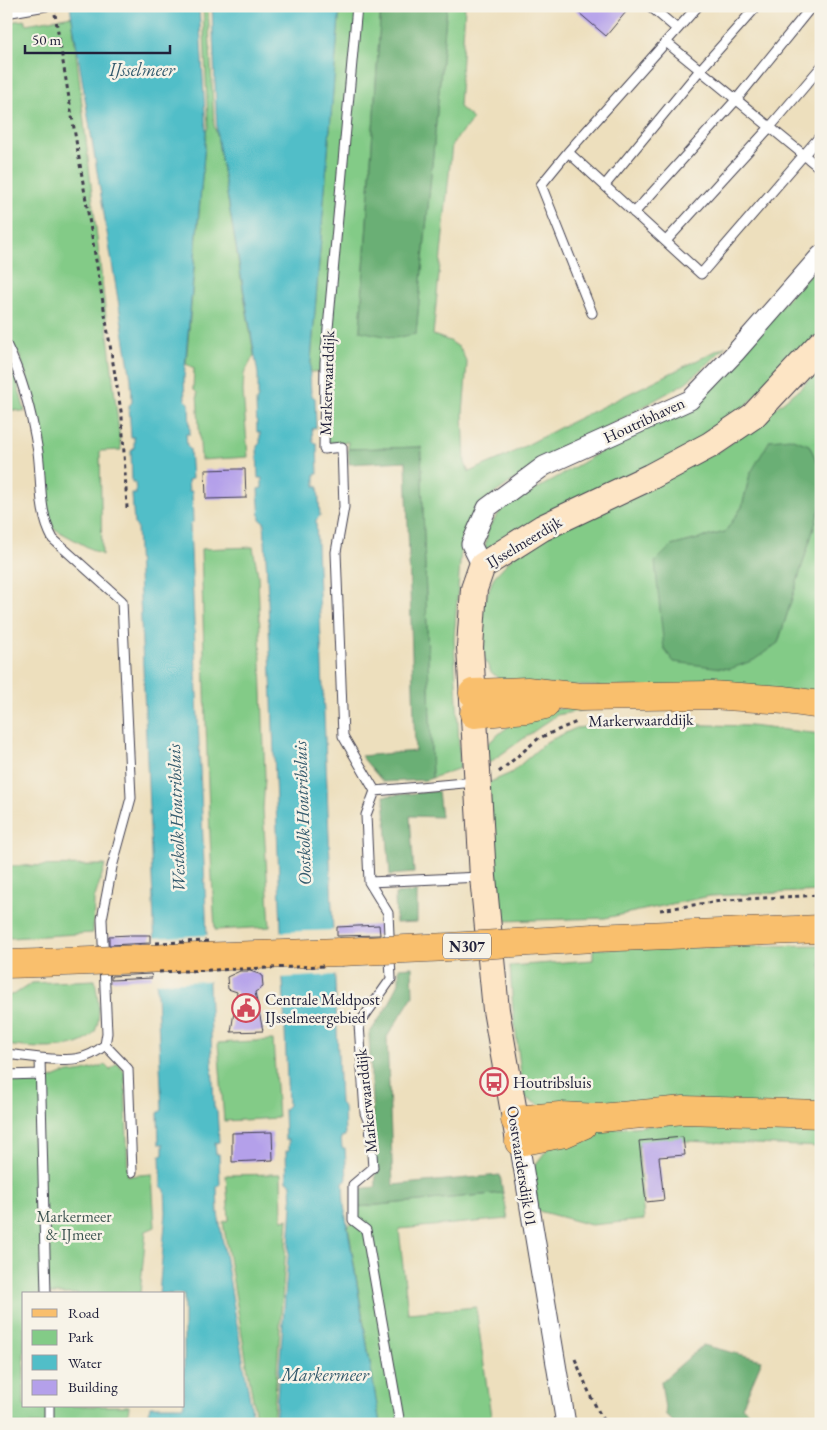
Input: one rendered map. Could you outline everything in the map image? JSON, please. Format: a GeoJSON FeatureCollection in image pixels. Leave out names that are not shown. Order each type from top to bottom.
{"type":"FeatureCollection","features":[{"type":"Feature","properties":{"kind":"main road"},"geometry":{"type":"LineString","coordinates":[[474,703],[526,709],[581,709],[711,695],[786,700],[821,705]]}},
{"type":"Feature","properties":{"kind":"main road","name":"N307"},"geometry":{"type":"LineString","coordinates":[[6,964],[449,947],[593,938],[787,931],[821,928]]}},
{"type":"Feature","properties":{"kind":"main road","name":"N307"},"geometry":{"type":"LineString","coordinates":[[787,931],[821,933]]}},
{"type":"Feature","properties":{"kind":"main road"},"geometry":{"type":"LineString","coordinates":[[517,1131],[560,1116],[600,1118],[691,1110],[821,1114]]}},
{"type":"Feature","properties":{"kind":"street","name":"Houtribhaven"},"geometry":{"type":"LineString","coordinates":[[482,566],[471,544],[487,508],[544,466],[690,400],[735,353],[821,255]]}},
{"type":"Feature","properties":{"kind":"street","name":"IJsselmeerdijk"},"geometry":{"type":"LineString","coordinates":[[484,877],[470,647],[474,589],[482,566],[542,528],[650,477],[710,445],[753,416],[820,347]]}},
{"type":"Feature","properties":{"kind":"street","name":"Oostvaardersdijk 01"},"geometry":{"type":"LineString","coordinates":[[484,877],[496,1010],[566,1424]]}},
{"type":"Feature","properties":{"kind":"lane"},"geometry":{"type":"LineString","coordinates":[[6,13],[46,6]]}},
{"type":"Feature","properties":{"kind":"lane","name":"Markerwaarddijk"},"geometry":{"type":"LineString","coordinates":[[357,6],[325,362],[324,448],[342,447],[344,507],[336,552],[343,736],[376,791]]}},
{"type":"Feature","properties":{"kind":"lane"},"geometry":{"type":"LineString","coordinates":[[650,6],[677,29]]}},
{"type":"Feature","properties":{"kind":"lane"},"geometry":{"type":"LineString","coordinates":[[592,313],[541,185],[698,6]]}},
{"type":"Feature","properties":{"kind":"lane"},"geometry":{"type":"LineString","coordinates":[[604,185],[700,70],[758,6]]}},
{"type":"Feature","properties":{"kind":"lane"},"geometry":{"type":"LineString","coordinates":[[634,213],[736,100],[812,6]]}},
{"type":"Feature","properties":{"kind":"lane"},"geometry":{"type":"LineString","coordinates":[[666,42],[821,169]]}},
{"type":"Feature","properties":{"kind":"lane"},"geometry":{"type":"LineString","coordinates":[[666,241],[770,127],[821,67]]}},
{"type":"Feature","properties":{"kind":"lane"},"geometry":{"type":"LineString","coordinates":[[568,152],[702,274],[821,134]]}},
{"type":"Feature","properties":{"kind":"lane"},"geometry":{"type":"LineString","coordinates":[[6,344],[21,377],[31,417],[38,453],[46,527],[53,539],[122,601],[130,798],[112,867],[102,919],[107,1032],[105,1045],[94,1054],[72,1061],[6,1054]]}},
{"type":"Feature","properties":{"kind":"lane"},"geometry":{"type":"LineString","coordinates":[[478,782],[376,791],[366,815],[369,882],[484,877]]}},
{"type":"Feature","properties":{"kind":"lane","name":"Markerwaarddijk"},"geometry":{"type":"LineString","coordinates":[[369,882],[388,913],[391,979],[359,1024],[364,1113],[370,1125],[373,1168],[353,1184],[353,1220],[366,1230],[400,1424]]}},
{"type":"Feature","properties":{"kind":"lane"},"geometry":{"type":"LineString","coordinates":[[105,1045],[128,1069],[132,1172]]}},
{"type":"Feature","properties":{"kind":"lane"},"geometry":{"type":"LineString","coordinates":[[40,1058],[46,1292]]}},
{"type":"Feature","properties":{"kind":"lane"},"geometry":{"type":"LineString","coordinates":[[6,1075],[40,1074]]}},
{"type":"Feature","properties":{"kind":"lane"},"geometry":{"type":"LineString","coordinates":[[49,1408],[49,1424]]}},
{"type":"Feature","properties":{"kind":"path"},"geometry":{"type":"LineString","coordinates":[[54,6],[122,417],[127,508]]}},
{"type":"Feature","properties":{"kind":"path","name":"Markerwaarddijk"},"geometry":{"type":"LineString","coordinates":[[478,782],[498,772],[539,738],[581,709]]}},
{"type":"Feature","properties":{"kind":"path"},"geometry":{"type":"LineString","coordinates":[[654,912],[727,900],[821,895]]}},
{"type":"Feature","properties":{"kind":"path"},"geometry":{"type":"LineString","coordinates":[[159,972],[327,966]]}},
{"type":"Feature","properties":{"kind":"path"},"geometry":{"type":"LineString","coordinates":[[574,1354],[591,1397],[605,1424]]}},
{"type":"Feature","properties":{"kind":"green space"},"geometry":{"type":"Polygon","coordinates":[[[203,6],[208,6],[214,125],[254,355],[244,374],[243,391],[248,457],[201,460],[197,393],[193,389],[194,368],[186,364],[206,132],[208,127],[203,6]]]}},
{"type":"Feature","properties":{"kind":"green space"},"geometry":{"type":"Polygon","coordinates":[[[340,6],[381,6],[360,330],[416,333],[447,6],[465,6],[459,107],[473,119],[452,144],[433,335],[450,341],[460,348],[467,363],[463,414],[465,463],[469,472],[504,457],[726,346],[685,383],[511,482],[481,503],[462,537],[454,639],[460,768],[432,778],[421,447],[348,449],[348,442],[327,443],[328,371],[310,372],[340,6]]]}},
{"type":"Feature","properties":{"kind":"green space"},"geometry":{"type":"Polygon","coordinates":[[[381,6],[447,6],[416,334],[394,338],[360,331],[381,6]]]}},
{"type":"Feature","properties":{"kind":"green space"},"geometry":{"type":"Polygon","coordinates":[[[72,16],[121,450],[100,451],[102,555],[49,526],[42,440],[20,356],[6,335],[6,22],[25,20],[26,24],[72,16]]]}},
{"type":"Feature","properties":{"kind":"green space"},"geometry":{"type":"Polygon","coordinates":[[[821,262],[821,331],[808,346],[717,433],[484,554],[488,529],[501,510],[701,393],[821,262]]]}},
{"type":"Feature","properties":{"kind":"green space"},"geometry":{"type":"Polygon","coordinates":[[[6,352],[16,377],[25,412],[6,409],[6,352]]]}},
{"type":"Feature","properties":{"kind":"green space"},"geometry":{"type":"Polygon","coordinates":[[[821,365],[821,470],[809,445],[750,474],[742,507],[725,532],[671,546],[778,643],[821,505],[821,692],[505,684],[491,672],[481,652],[481,610],[494,577],[525,544],[723,449],[801,388],[821,365]]]}},
{"type":"Feature","properties":{"kind":"green space"},"geometry":{"type":"Polygon","coordinates":[[[790,438],[809,445],[821,470],[821,505],[778,643],[754,660],[730,669],[674,662],[664,649],[655,562],[671,546],[725,532],[742,507],[750,474],[770,440],[790,438]]]}},
{"type":"Feature","properties":{"kind":"green space"},"geometry":{"type":"Polygon","coordinates":[[[421,447],[432,778],[426,780],[383,782],[361,756],[415,751],[406,461],[349,464],[348,449],[421,447]]]}},
{"type":"Feature","properties":{"kind":"green space"},"geometry":{"type":"Polygon","coordinates":[[[253,547],[258,575],[265,778],[263,809],[270,927],[215,930],[208,787],[201,549],[253,547]]]}},
{"type":"Feature","properties":{"kind":"green space"},"geometry":{"type":"Polygon","coordinates":[[[604,706],[557,715],[486,765],[485,746],[503,730],[532,714],[552,710],[604,706]]]}},
{"type":"Feature","properties":{"kind":"green space"},"geometry":{"type":"Polygon","coordinates":[[[604,725],[750,726],[821,734],[821,891],[710,896],[605,918],[501,921],[488,783],[511,773],[546,742],[576,728],[604,725]]]}},
{"type":"Feature","properties":{"kind":"green space"},"geometry":{"type":"Polygon","coordinates":[[[438,791],[441,817],[410,816],[414,873],[390,875],[384,796],[438,791]]]}},
{"type":"Feature","properties":{"kind":"green space"},"geometry":{"type":"Polygon","coordinates":[[[105,865],[94,900],[93,933],[6,937],[6,866],[105,865]]]}},
{"type":"Feature","properties":{"kind":"green space"},"geometry":{"type":"Polygon","coordinates":[[[417,892],[417,922],[396,923],[395,894],[417,892]]]}},
{"type":"Feature","properties":{"kind":"green space"},"geometry":{"type":"Polygon","coordinates":[[[821,945],[821,1105],[552,1112],[524,1097],[513,1010],[510,966],[593,960],[593,949],[821,945]]]}},
{"type":"Feature","properties":{"kind":"green space"},"geometry":{"type":"Polygon","coordinates":[[[412,967],[413,996],[387,1037],[393,1185],[500,1175],[503,1193],[357,1207],[355,1189],[376,1187],[369,1034],[389,1004],[399,982],[399,968],[412,967]]]}},
{"type":"Feature","properties":{"kind":"green space"},"geometry":{"type":"Polygon","coordinates":[[[95,980],[99,1015],[97,1026],[92,1035],[83,1042],[58,1048],[6,1045],[6,996],[15,994],[32,983],[95,980]]]}},
{"type":"Feature","properties":{"kind":"green space"},"geometry":{"type":"Polygon","coordinates":[[[273,1040],[278,1118],[224,1121],[218,1043],[273,1040]]]}},
{"type":"Feature","properties":{"kind":"green space","name":"Markermeer & IJmeer"},"geometry":{"type":"Polygon","coordinates":[[[117,1063],[125,1072],[128,1176],[152,1174],[155,1227],[146,1231],[140,1292],[22,1292],[22,1408],[129,1408],[127,1424],[6,1424],[6,1078],[31,1078],[33,1083],[105,1065],[110,1070],[117,1063]]]}},
{"type":"Feature","properties":{"kind":"green space"},"geometry":{"type":"Polygon","coordinates":[[[679,1123],[821,1129],[821,1147],[686,1141],[638,1146],[644,1220],[591,1225],[535,1210],[529,1173],[549,1147],[599,1130],[679,1123]]]}},
{"type":"Feature","properties":{"kind":"green space"},"geometry":{"type":"Polygon","coordinates":[[[281,1174],[282,1220],[288,1219],[273,1424],[257,1424],[223,1222],[229,1220],[226,1175],[281,1174]]]}},
{"type":"Feature","properties":{"kind":"green space"},"geometry":{"type":"Polygon","coordinates":[[[503,1193],[508,1219],[399,1229],[408,1313],[476,1307],[492,1424],[380,1424],[348,1226],[358,1220],[357,1207],[503,1193]]]}},
{"type":"Feature","properties":{"kind":"green space"},"geometry":{"type":"Polygon","coordinates":[[[703,1345],[762,1360],[742,1407],[759,1424],[675,1424],[666,1415],[661,1382],[703,1345]]]}},
{"type":"Feature","properties":{"kind":"water"},"geometry":{"type":"Polygon","coordinates":[[[70,6],[199,6],[206,132],[184,378],[185,400],[189,403],[190,434],[186,434],[187,446],[190,449],[192,479],[188,480],[189,491],[192,491],[193,522],[190,525],[214,1107],[217,1111],[219,1142],[215,1143],[216,1154],[219,1154],[220,1184],[217,1187],[218,1213],[254,1424],[148,1424],[150,1408],[185,1408],[185,1292],[159,1292],[166,1212],[165,1190],[161,1186],[160,1155],[163,1155],[163,1144],[159,1144],[158,1113],[162,1110],[137,527],[134,524],[132,494],[136,494],[135,482],[132,482],[131,451],[134,448],[134,437],[131,437],[129,406],[132,402],[131,379],[70,6]]]}},
{"type":"Feature","properties":{"kind":"water"},"geometry":{"type":"Polygon","coordinates":[[[212,6],[340,6],[310,372],[311,395],[315,398],[316,428],[312,429],[313,441],[317,444],[318,474],[315,474],[315,486],[318,486],[320,516],[316,520],[340,1103],[344,1107],[345,1136],[341,1137],[342,1148],[345,1148],[347,1179],[343,1182],[344,1205],[380,1424],[275,1424],[292,1207],[291,1184],[287,1181],[286,1151],[289,1150],[289,1140],[285,1140],[284,1109],[288,1105],[267,576],[264,522],[260,519],[258,489],[262,488],[262,478],[258,478],[257,446],[260,443],[260,432],[257,432],[256,401],[258,397],[258,374],[217,135],[212,6]]]}},
{"type":"Feature","properties":{"kind":"pier"},"geometry":{"type":"Polygon","coordinates":[[[335,930],[337,975],[280,978],[278,932],[335,930]]]}},
{"type":"Feature","properties":{"kind":"pier"},"geometry":{"type":"Polygon","coordinates":[[[209,935],[211,981],[154,983],[152,938],[209,935]]]}},
{"type":"Feature","properties":{"kind":"building"},"geometry":{"type":"Polygon","coordinates":[[[571,6],[631,6],[606,36],[571,6]]]}},
{"type":"Feature","properties":{"kind":"building"},"geometry":{"type":"Polygon","coordinates":[[[245,469],[246,498],[206,499],[205,470],[245,469]]]}},
{"type":"Feature","properties":{"kind":"building"},"geometry":{"type":"Polygon","coordinates":[[[379,925],[380,935],[337,936],[337,927],[379,925]]]}},
{"type":"Feature","properties":{"kind":"building"},"geometry":{"type":"Polygon","coordinates":[[[150,935],[150,943],[109,945],[109,936],[150,935]]]}},
{"type":"Feature","properties":{"kind":"building"},"geometry":{"type":"Polygon","coordinates":[[[240,971],[250,971],[262,975],[263,987],[255,992],[263,1031],[231,1032],[237,992],[228,989],[227,977],[240,971]]]}},
{"type":"Feature","properties":{"kind":"building"},"geometry":{"type":"Polygon","coordinates":[[[151,974],[152,978],[111,980],[111,976],[151,974]]]}},
{"type":"Feature","properties":{"kind":"building"},"geometry":{"type":"Polygon","coordinates":[[[272,1132],[273,1160],[232,1162],[232,1133],[272,1132]]]}},
{"type":"Feature","properties":{"kind":"building"},"geometry":{"type":"Polygon","coordinates":[[[683,1137],[685,1155],[659,1157],[664,1200],[646,1202],[639,1141],[683,1137]]]}},
{"type":"Feature","properties":{"kind":"place","name":"Centrale Meldpost IJsselmeergebied"},"geometry":{"type":"Point","coordinates":[246,1008]}},
{"type":"Feature","properties":{"kind":"place","name":"Houtribsluis"},"geometry":{"type":"Point","coordinates":[494,1082]}},
{"type":"Feature","properties":{"kind":"water label","name":"IJsselmeer"},"geometry":{"type":"Point","coordinates":[142,69]}},
{"type":"Feature","properties":{"kind":"water label","name":"Oostkolk Houtribsluis"},"geometry":{"type":"Point","coordinates":[302,813]}},
{"type":"Feature","properties":{"kind":"water label","name":"Westkolk Houtribsluis"},"geometry":{"type":"Point","coordinates":[176,818]}},
{"type":"Feature","properties":{"kind":"water label","name":"Markermeer"},"geometry":{"type":"Point","coordinates":[325,1374]}}]}
